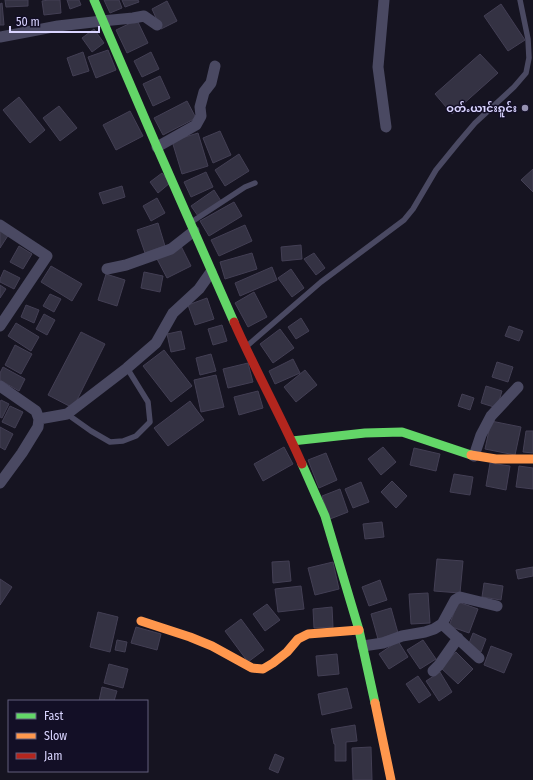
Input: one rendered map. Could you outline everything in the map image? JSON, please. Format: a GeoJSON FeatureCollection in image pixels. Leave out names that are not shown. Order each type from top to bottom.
{"type":"FeatureCollection","features":[{"type":"Feature","properties":{"kind":"street"},"geometry":{"type":"LineString","coordinates":[[94,0],[211,272],[245,347],[292,441],[325,516],[360,630],[391,780]]}},
{"type":"Feature","properties":{"kind":"street"},"geometry":{"type":"LineString","coordinates":[[384,0],[378,67],[386,127]]}},
{"type":"Feature","properties":{"kind":"street"},"geometry":{"type":"LineString","coordinates":[[0,37],[58,26],[144,16],[157,25]]}},
{"type":"Feature","properties":{"kind":"street"},"geometry":{"type":"LineString","coordinates":[[157,147],[196,125],[201,116],[200,107],[204,92],[211,83],[215,66]]}},
{"type":"Feature","properties":{"kind":"street"},"geometry":{"type":"LineString","coordinates":[[0,225],[47,256],[0,326]]}},
{"type":"Feature","properties":{"kind":"street"},"geometry":{"type":"LineString","coordinates":[[107,269],[126,265],[170,249],[192,227]]}},
{"type":"Feature","properties":{"kind":"street"},"geometry":{"type":"LineString","coordinates":[[39,419],[67,414],[127,368],[156,343],[173,313],[199,289],[211,272]]}},
{"type":"Feature","properties":{"kind":"street"},"geometry":{"type":"LineString","coordinates":[[0,386],[36,411],[39,419],[38,426],[22,453],[0,483]]}},
{"type":"Feature","properties":{"kind":"street"},"geometry":{"type":"LineString","coordinates":[[474,456],[481,435],[491,416],[518,388]]}},
{"type":"Feature","properties":{"kind":"street"},"geometry":{"type":"LineString","coordinates":[[292,441],[365,433],[402,432],[474,456],[496,459],[533,459]]}},
{"type":"Feature","properties":{"kind":"street"},"geometry":{"type":"LineString","coordinates":[[363,646],[383,643],[402,636],[434,629],[442,624],[455,600],[460,597],[497,606]]}},
{"type":"Feature","properties":{"kind":"street"},"geometry":{"type":"LineString","coordinates":[[141,621],[205,643],[252,668],[263,669],[287,652],[298,639],[308,634],[360,630]]}},
{"type":"Feature","properties":{"kind":"street"},"geometry":{"type":"LineString","coordinates":[[442,624],[480,658]]}},
{"type":"Feature","properties":{"kind":"street"},"geometry":{"type":"LineString","coordinates":[[433,671],[458,638]]}},
{"type":"Feature","properties":{"kind":"lane"},"geometry":{"type":"LineString","coordinates":[[245,347],[321,282],[404,220],[436,170],[462,138],[475,123],[514,87],[526,73],[529,58],[528,39],[520,0]]}},
{"type":"Feature","properties":{"kind":"lane"},"geometry":{"type":"LineString","coordinates":[[192,227],[245,187],[255,183]]}},
{"type":"Feature","properties":{"kind":"lane"},"geometry":{"type":"LineString","coordinates":[[67,414],[110,442],[123,441],[136,436],[150,422],[148,402],[127,368]]}},
{"type":"Feature","properties":{"kind":"building"},"geometry":{"type":"Polygon","coordinates":[[[5,0],[28,0],[28,6],[6,7],[5,0]]]}},
{"type":"Feature","properties":{"kind":"building"},"geometry":{"type":"Polygon","coordinates":[[[60,0],[61,13],[44,15],[42,1],[60,0]]]}},
{"type":"Feature","properties":{"kind":"building"},"geometry":{"type":"Polygon","coordinates":[[[67,0],[79,0],[81,5],[70,9],[67,0]]]}},
{"type":"Feature","properties":{"kind":"building"},"geometry":{"type":"Polygon","coordinates":[[[104,0],[119,0],[122,8],[110,13],[104,0]]]}},
{"type":"Feature","properties":{"kind":"building"},"geometry":{"type":"Polygon","coordinates":[[[122,0],[138,0],[139,2],[125,7],[122,0]]]}},
{"type":"Feature","properties":{"kind":"building"},"geometry":{"type":"Polygon","coordinates":[[[167,1],[177,21],[161,29],[152,9],[167,1]]]}},
{"type":"Feature","properties":{"kind":"building"},"geometry":{"type":"Polygon","coordinates":[[[2,3],[4,25],[0,25],[0,4],[2,3]]]}},
{"type":"Feature","properties":{"kind":"building"},"geometry":{"type":"Polygon","coordinates":[[[501,4],[525,40],[508,51],[484,16],[501,4]]]}},
{"type":"Feature","properties":{"kind":"building"},"geometry":{"type":"Polygon","coordinates":[[[137,20],[148,43],[127,53],[116,30],[137,20]]]}},
{"type":"Feature","properties":{"kind":"building"},"geometry":{"type":"Polygon","coordinates":[[[94,29],[104,43],[92,52],[82,38],[94,29]]]}},
{"type":"Feature","properties":{"kind":"building"},"geometry":{"type":"Polygon","coordinates":[[[108,50],[116,70],[96,78],[88,57],[108,50]]]}},
{"type":"Feature","properties":{"kind":"building"},"geometry":{"type":"Polygon","coordinates":[[[83,52],[89,71],[73,76],[67,58],[83,52]]]}},
{"type":"Feature","properties":{"kind":"building"},"geometry":{"type":"Polygon","coordinates":[[[151,52],[159,69],[142,77],[134,61],[151,52]]]}},
{"type":"Feature","properties":{"kind":"building"},"geometry":{"type":"Polygon","coordinates":[[[480,54],[498,73],[452,114],[435,94],[480,54]]]}},
{"type":"Feature","properties":{"kind":"building"},"geometry":{"type":"Polygon","coordinates":[[[160,76],[170,98],[153,106],[143,84],[160,76]]]}},
{"type":"Feature","properties":{"kind":"building"},"geometry":{"type":"Polygon","coordinates":[[[19,97],[45,130],[30,143],[3,110],[19,97]]]}},
{"type":"Feature","properties":{"kind":"building"},"geometry":{"type":"Polygon","coordinates":[[[187,101],[196,118],[163,135],[154,118],[187,101]]]}},
{"type":"Feature","properties":{"kind":"building"},"geometry":{"type":"Polygon","coordinates":[[[59,106],[77,128],[60,141],[43,118],[59,106]]]}},
{"type":"Feature","properties":{"kind":"building"},"geometry":{"type":"Polygon","coordinates":[[[130,111],[143,136],[116,150],[103,125],[130,111]]]}},
{"type":"Feature","properties":{"kind":"building"},"geometry":{"type":"Polygon","coordinates":[[[220,131],[231,155],[213,163],[203,138],[220,131]]]}},
{"type":"Feature","properties":{"kind":"building"},"geometry":{"type":"Polygon","coordinates":[[[198,133],[208,166],[182,174],[172,141],[198,133]]]}},
{"type":"Feature","properties":{"kind":"building"},"geometry":{"type":"Polygon","coordinates":[[[239,154],[249,171],[225,186],[215,170],[239,154]]]}},
{"type":"Feature","properties":{"kind":"building"},"geometry":{"type":"Polygon","coordinates":[[[533,169],[533,192],[521,180],[533,169]]]}},
{"type":"Feature","properties":{"kind":"building"},"geometry":{"type":"Polygon","coordinates":[[[206,172],[213,187],[191,197],[184,182],[206,172]]]}},
{"type":"Feature","properties":{"kind":"building"},"geometry":{"type":"Polygon","coordinates":[[[162,173],[170,183],[158,193],[150,182],[162,173]]]}},
{"type":"Feature","properties":{"kind":"building"},"geometry":{"type":"Polygon","coordinates":[[[122,186],[125,197],[103,204],[99,193],[122,186]]]}},
{"type":"Feature","properties":{"kind":"building"},"geometry":{"type":"Polygon","coordinates":[[[214,190],[221,201],[198,216],[191,206],[214,190]]]}},
{"type":"Feature","properties":{"kind":"building"},"geometry":{"type":"Polygon","coordinates":[[[157,198],[165,213],[151,221],[143,206],[157,198]]]}},
{"type":"Feature","properties":{"kind":"building"},"geometry":{"type":"Polygon","coordinates":[[[234,202],[242,216],[209,236],[200,221],[234,202]]]}},
{"type":"Feature","properties":{"kind":"building"},"geometry":{"type":"Polygon","coordinates":[[[158,223],[165,246],[145,253],[137,230],[158,223]]]}},
{"type":"Feature","properties":{"kind":"building"},"geometry":{"type":"Polygon","coordinates":[[[245,225],[252,241],[219,256],[211,240],[245,225]]]}},
{"type":"Feature","properties":{"kind":"building"},"geometry":{"type":"Polygon","coordinates":[[[0,229],[9,234],[0,248],[0,229]]]}},
{"type":"Feature","properties":{"kind":"building"},"geometry":{"type":"Polygon","coordinates":[[[180,244],[191,266],[167,278],[156,257],[180,244]]]}},
{"type":"Feature","properties":{"kind":"building"},"geometry":{"type":"Polygon","coordinates":[[[301,245],[302,259],[282,261],[281,247],[301,245]]]}},
{"type":"Feature","properties":{"kind":"building"},"geometry":{"type":"Polygon","coordinates":[[[19,246],[32,254],[23,269],[10,262],[19,246]]]}},
{"type":"Feature","properties":{"kind":"building"},"geometry":{"type":"Polygon","coordinates":[[[252,253],[257,269],[225,279],[220,262],[252,253]]]}},
{"type":"Feature","properties":{"kind":"building"},"geometry":{"type":"Polygon","coordinates":[[[314,253],[325,268],[316,275],[304,259],[314,253]]]}},
{"type":"Feature","properties":{"kind":"building"},"geometry":{"type":"Polygon","coordinates":[[[51,266],[82,284],[72,301],[41,282],[51,266]]]}},
{"type":"Feature","properties":{"kind":"building"},"geometry":{"type":"Polygon","coordinates":[[[272,267],[277,280],[240,296],[235,283],[272,267]]]}},
{"type":"Feature","properties":{"kind":"building"},"geometry":{"type":"Polygon","coordinates":[[[291,269],[304,288],[292,297],[278,278],[291,269]]]}},
{"type":"Feature","properties":{"kind":"building"},"geometry":{"type":"Polygon","coordinates":[[[4,270],[20,278],[14,289],[0,282],[4,270]]]}},
{"type":"Feature","properties":{"kind":"building"},"geometry":{"type":"Polygon","coordinates":[[[144,272],[163,276],[160,292],[141,288],[144,272]]]}},
{"type":"Feature","properties":{"kind":"building"},"geometry":{"type":"Polygon","coordinates":[[[106,274],[125,280],[117,306],[98,300],[106,274]]]}},
{"type":"Feature","properties":{"kind":"building"},"geometry":{"type":"Polygon","coordinates":[[[0,285],[6,289],[0,298],[0,285]]]}},
{"type":"Feature","properties":{"kind":"building"},"geometry":{"type":"Polygon","coordinates":[[[254,292],[267,317],[248,327],[235,303],[254,292]]]}},
{"type":"Feature","properties":{"kind":"building"},"geometry":{"type":"Polygon","coordinates":[[[50,294],[61,299],[54,312],[43,306],[50,294]]]}},
{"type":"Feature","properties":{"kind":"building"},"geometry":{"type":"Polygon","coordinates":[[[207,298],[214,319],[195,325],[188,305],[207,298]]]}},
{"type":"Feature","properties":{"kind":"building"},"geometry":{"type":"Polygon","coordinates":[[[26,305],[39,310],[34,323],[21,317],[26,305]]]}},
{"type":"Feature","properties":{"kind":"building"},"geometry":{"type":"Polygon","coordinates":[[[44,314],[55,320],[47,335],[36,329],[44,314]]]}},
{"type":"Feature","properties":{"kind":"building"},"geometry":{"type":"Polygon","coordinates":[[[301,318],[309,331],[296,339],[288,327],[301,318]]]}},
{"type":"Feature","properties":{"kind":"building"},"geometry":{"type":"Polygon","coordinates":[[[16,323],[39,337],[31,351],[8,336],[16,323]]]}},
{"type":"Feature","properties":{"kind":"building"},"geometry":{"type":"Polygon","coordinates":[[[222,325],[227,341],[213,345],[208,329],[222,325]]]}},
{"type":"Feature","properties":{"kind":"building"},"geometry":{"type":"Polygon","coordinates":[[[509,326],[523,331],[519,341],[505,336],[509,326]]]}},
{"type":"Feature","properties":{"kind":"building"},"geometry":{"type":"Polygon","coordinates":[[[280,329],[294,348],[273,363],[260,344],[280,329]]]}},
{"type":"Feature","properties":{"kind":"building"},"geometry":{"type":"Polygon","coordinates":[[[181,331],[185,349],[171,352],[167,334],[181,331]]]}},
{"type":"Feature","properties":{"kind":"building"},"geometry":{"type":"Polygon","coordinates":[[[81,332],[105,344],[73,408],[48,395],[81,332]]]}},
{"type":"Feature","properties":{"kind":"building"},"geometry":{"type":"Polygon","coordinates":[[[15,345],[32,354],[21,374],[5,365],[15,345]]]}},
{"type":"Feature","properties":{"kind":"building"},"geometry":{"type":"Polygon","coordinates":[[[164,350],[192,386],[171,402],[143,366],[164,350]]]}},
{"type":"Feature","properties":{"kind":"building"},"geometry":{"type":"Polygon","coordinates":[[[211,354],[216,371],[200,375],[196,358],[211,354]]]}},
{"type":"Feature","properties":{"kind":"building"},"geometry":{"type":"Polygon","coordinates":[[[293,359],[300,373],[275,384],[269,371],[293,359]]]}},
{"type":"Feature","properties":{"kind":"building"},"geometry":{"type":"Polygon","coordinates":[[[497,362],[513,367],[508,382],[492,377],[497,362]]]}},
{"type":"Feature","properties":{"kind":"building"},"geometry":{"type":"Polygon","coordinates":[[[248,363],[253,382],[228,388],[223,369],[248,363]]]}},
{"type":"Feature","properties":{"kind":"building"},"geometry":{"type":"Polygon","coordinates":[[[3,367],[25,379],[19,391],[0,380],[0,373],[3,367]]]}},
{"type":"Feature","properties":{"kind":"building"},"geometry":{"type":"Polygon","coordinates":[[[305,370],[317,385],[296,402],[284,387],[305,370]]]}},
{"type":"Feature","properties":{"kind":"building"},"geometry":{"type":"Polygon","coordinates":[[[216,375],[224,407],[201,412],[194,380],[216,375]]]}},
{"type":"Feature","properties":{"kind":"building"},"geometry":{"type":"Polygon","coordinates":[[[486,386],[502,391],[497,408],[481,403],[486,386]]]}},
{"type":"Feature","properties":{"kind":"building"},"geometry":{"type":"Polygon","coordinates":[[[258,391],[263,408],[239,415],[234,397],[258,391]]]}},
{"type":"Feature","properties":{"kind":"building"},"geometry":{"type":"Polygon","coordinates":[[[462,394],[474,398],[470,410],[458,406],[462,394]]]}},
{"type":"Feature","properties":{"kind":"building"},"geometry":{"type":"Polygon","coordinates":[[[1,400],[9,404],[2,418],[0,417],[1,400]]]}},
{"type":"Feature","properties":{"kind":"building"},"geometry":{"type":"Polygon","coordinates":[[[190,401],[204,420],[168,446],[154,428],[190,401]]]}},
{"type":"Feature","properties":{"kind":"building"},"geometry":{"type":"Polygon","coordinates":[[[10,406],[23,412],[15,428],[2,422],[10,406]]]}},
{"type":"Feature","properties":{"kind":"building"},"geometry":{"type":"Polygon","coordinates":[[[491,421],[521,427],[515,455],[485,449],[491,421]]]}},
{"type":"Feature","properties":{"kind":"building"},"geometry":{"type":"Polygon","coordinates":[[[0,427],[13,434],[5,450],[0,447],[0,427]]]}},
{"type":"Feature","properties":{"kind":"building"},"geometry":{"type":"Polygon","coordinates":[[[526,431],[533,431],[533,453],[523,452],[526,431]]]}},
{"type":"Feature","properties":{"kind":"building"},"geometry":{"type":"Polygon","coordinates":[[[284,447],[293,464],[263,481],[254,464],[284,447]]]}},
{"type":"Feature","properties":{"kind":"building"},"geometry":{"type":"Polygon","coordinates":[[[383,447],[396,462],[381,475],[368,459],[383,447]]]}},
{"type":"Feature","properties":{"kind":"building"},"geometry":{"type":"Polygon","coordinates":[[[414,448],[440,454],[436,471],[410,465],[414,448]]]}},
{"type":"Feature","properties":{"kind":"building"},"geometry":{"type":"Polygon","coordinates":[[[326,453],[337,480],[319,488],[308,460],[326,453]]]}},
{"type":"Feature","properties":{"kind":"building"},"geometry":{"type":"Polygon","coordinates":[[[490,463],[510,466],[506,490],[486,486],[490,463]]]}},
{"type":"Feature","properties":{"kind":"building"},"geometry":{"type":"Polygon","coordinates":[[[519,466],[533,468],[533,489],[516,487],[519,466]]]}},
{"type":"Feature","properties":{"kind":"building"},"geometry":{"type":"Polygon","coordinates":[[[454,474],[473,477],[470,495],[450,492],[454,474]]]}},
{"type":"Feature","properties":{"kind":"building"},"geometry":{"type":"Polygon","coordinates":[[[392,481],[407,496],[396,508],[381,492],[392,481]]]}},
{"type":"Feature","properties":{"kind":"building"},"geometry":{"type":"Polygon","coordinates":[[[361,482],[369,502],[353,508],[345,489],[361,482]]]}},
{"type":"Feature","properties":{"kind":"building"},"geometry":{"type":"Polygon","coordinates":[[[340,489],[348,512],[330,519],[322,496],[340,489]]]}},
{"type":"Feature","properties":{"kind":"building"},"geometry":{"type":"Polygon","coordinates":[[[382,522],[384,537],[365,539],[363,524],[382,522]]]}},
{"type":"Feature","properties":{"kind":"building"},"geometry":{"type":"Polygon","coordinates":[[[437,559],[463,561],[460,593],[434,591],[437,559]]]}},
{"type":"Feature","properties":{"kind":"building"},"geometry":{"type":"Polygon","coordinates":[[[289,561],[291,581],[273,583],[272,562],[289,561]]]}},
{"type":"Feature","properties":{"kind":"building"},"geometry":{"type":"Polygon","coordinates":[[[333,562],[339,589],[315,595],[308,568],[333,562]]]}},
{"type":"Feature","properties":{"kind":"building"},"geometry":{"type":"Polygon","coordinates":[[[533,567],[533,576],[518,579],[516,570],[533,567]]]}},
{"type":"Feature","properties":{"kind":"building"},"geometry":{"type":"Polygon","coordinates":[[[0,579],[12,587],[0,605],[0,579]]]}},
{"type":"Feature","properties":{"kind":"building"},"geometry":{"type":"Polygon","coordinates":[[[380,580],[387,600],[369,606],[362,587],[380,580]]]}},
{"type":"Feature","properties":{"kind":"building"},"geometry":{"type":"Polygon","coordinates":[[[484,583],[503,586],[501,600],[482,597],[484,583]]]}},
{"type":"Feature","properties":{"kind":"building"},"geometry":{"type":"Polygon","coordinates":[[[301,586],[304,609],[278,612],[275,589],[301,586]]]}},
{"type":"Feature","properties":{"kind":"building"},"geometry":{"type":"Polygon","coordinates":[[[428,593],[430,623],[411,624],[409,594],[428,593]]]}},
{"type":"Feature","properties":{"kind":"building"},"geometry":{"type":"Polygon","coordinates":[[[458,602],[478,609],[469,633],[449,626],[458,602]]]}},
{"type":"Feature","properties":{"kind":"building"},"geometry":{"type":"Polygon","coordinates":[[[267,604],[280,620],[265,631],[253,614],[267,604]]]}},
{"type":"Feature","properties":{"kind":"building"},"geometry":{"type":"Polygon","coordinates":[[[332,607],[333,627],[314,628],[313,609],[332,607]]]}},
{"type":"Feature","properties":{"kind":"building"},"geometry":{"type":"Polygon","coordinates":[[[391,608],[398,633],[378,639],[371,614],[391,608]]]}},
{"type":"Feature","properties":{"kind":"building"},"geometry":{"type":"Polygon","coordinates":[[[98,612],[118,617],[110,652],[90,647],[98,612]]]}},
{"type":"Feature","properties":{"kind":"building"},"geometry":{"type":"Polygon","coordinates":[[[241,619],[264,650],[248,662],[225,631],[241,619]]]}},
{"type":"Feature","properties":{"kind":"building"},"geometry":{"type":"Polygon","coordinates":[[[136,627],[161,634],[157,650],[131,643],[136,627]]]}},
{"type":"Feature","properties":{"kind":"building"},"geometry":{"type":"Polygon","coordinates":[[[473,633],[486,639],[481,652],[468,646],[473,633]]]}},
{"type":"Feature","properties":{"kind":"building"},"geometry":{"type":"Polygon","coordinates":[[[117,640],[127,642],[125,652],[115,650],[117,640]]]}},
{"type":"Feature","properties":{"kind":"building"},"geometry":{"type":"Polygon","coordinates":[[[423,640],[436,659],[420,669],[407,650],[423,640]]]}},
{"type":"Feature","properties":{"kind":"building"},"geometry":{"type":"Polygon","coordinates":[[[398,641],[408,657],[389,669],[379,654],[398,641]]]}},
{"type":"Feature","properties":{"kind":"building"},"geometry":{"type":"Polygon","coordinates":[[[491,646],[512,654],[504,673],[484,665],[491,646]]]}},
{"type":"Feature","properties":{"kind":"building"},"geometry":{"type":"Polygon","coordinates":[[[456,652],[473,669],[458,684],[441,668],[456,652]]]}},
{"type":"Feature","properties":{"kind":"building"},"geometry":{"type":"Polygon","coordinates":[[[337,654],[339,674],[318,676],[316,656],[337,654]]]}},
{"type":"Feature","properties":{"kind":"building"},"geometry":{"type":"Polygon","coordinates":[[[109,664],[128,669],[123,688],[104,683],[109,664]]]}},
{"type":"Feature","properties":{"kind":"building"},"geometry":{"type":"Polygon","coordinates":[[[440,672],[452,692],[439,701],[426,681],[440,672]]]}},
{"type":"Feature","properties":{"kind":"building"},"geometry":{"type":"Polygon","coordinates":[[[418,676],[431,695],[419,703],[406,684],[418,676]]]}},
{"type":"Feature","properties":{"kind":"building"},"geometry":{"type":"Polygon","coordinates":[[[102,687],[117,691],[114,700],[99,700],[102,687]]]}},
{"type":"Feature","properties":{"kind":"building"},"geometry":{"type":"Polygon","coordinates":[[[347,688],[352,708],[322,715],[318,694],[347,688]]]}},
{"type":"Feature","properties":{"kind":"building"},"geometry":{"type":"Polygon","coordinates":[[[355,725],[357,741],[346,742],[346,761],[335,761],[335,744],[331,729],[355,725]]]}},
{"type":"Feature","properties":{"kind":"building"},"geometry":{"type":"Polygon","coordinates":[[[371,747],[372,780],[353,780],[352,748],[371,747]]]}},
{"type":"Feature","properties":{"kind":"building"},"geometry":{"type":"Polygon","coordinates":[[[275,754],[284,758],[278,773],[269,769],[275,754]]]}},
{"type":"Feature","properties":{"kind":"traffic: fast"},"geometry":{"type":"LineString","coordinates":[[94,0],[234,322]]}},
{"type":"Feature","properties":{"kind":"traffic: fast"},"geometry":{"type":"LineString","coordinates":[[292,441],[365,433],[402,432],[471,455]]}},
{"type":"Feature","properties":{"kind":"traffic: fast"},"geometry":{"type":"LineString","coordinates":[[302,464],[325,516],[359,630],[375,703]]}},
{"type":"Feature","properties":{"kind":"traffic: slow"},"geometry":{"type":"LineString","coordinates":[[471,455],[496,459],[533,459]]}},
{"type":"Feature","properties":{"kind":"traffic: slow"},"geometry":{"type":"LineString","coordinates":[[141,621],[212,646],[252,668],[263,669],[287,652],[298,639],[308,634],[359,630]]}},
{"type":"Feature","properties":{"kind":"traffic: slow"},"geometry":{"type":"LineString","coordinates":[[375,703],[391,780]]}},
{"type":"Feature","properties":{"kind":"traffic: jam"},"geometry":{"type":"LineString","coordinates":[[234,322],[302,464]]}},
{"type":"Feature","properties":{"kind":"place","name":"ဝတ်ႉယၢင်းၵူင်း"},"geometry":{"type":"Point","coordinates":[525,108]}}]}
